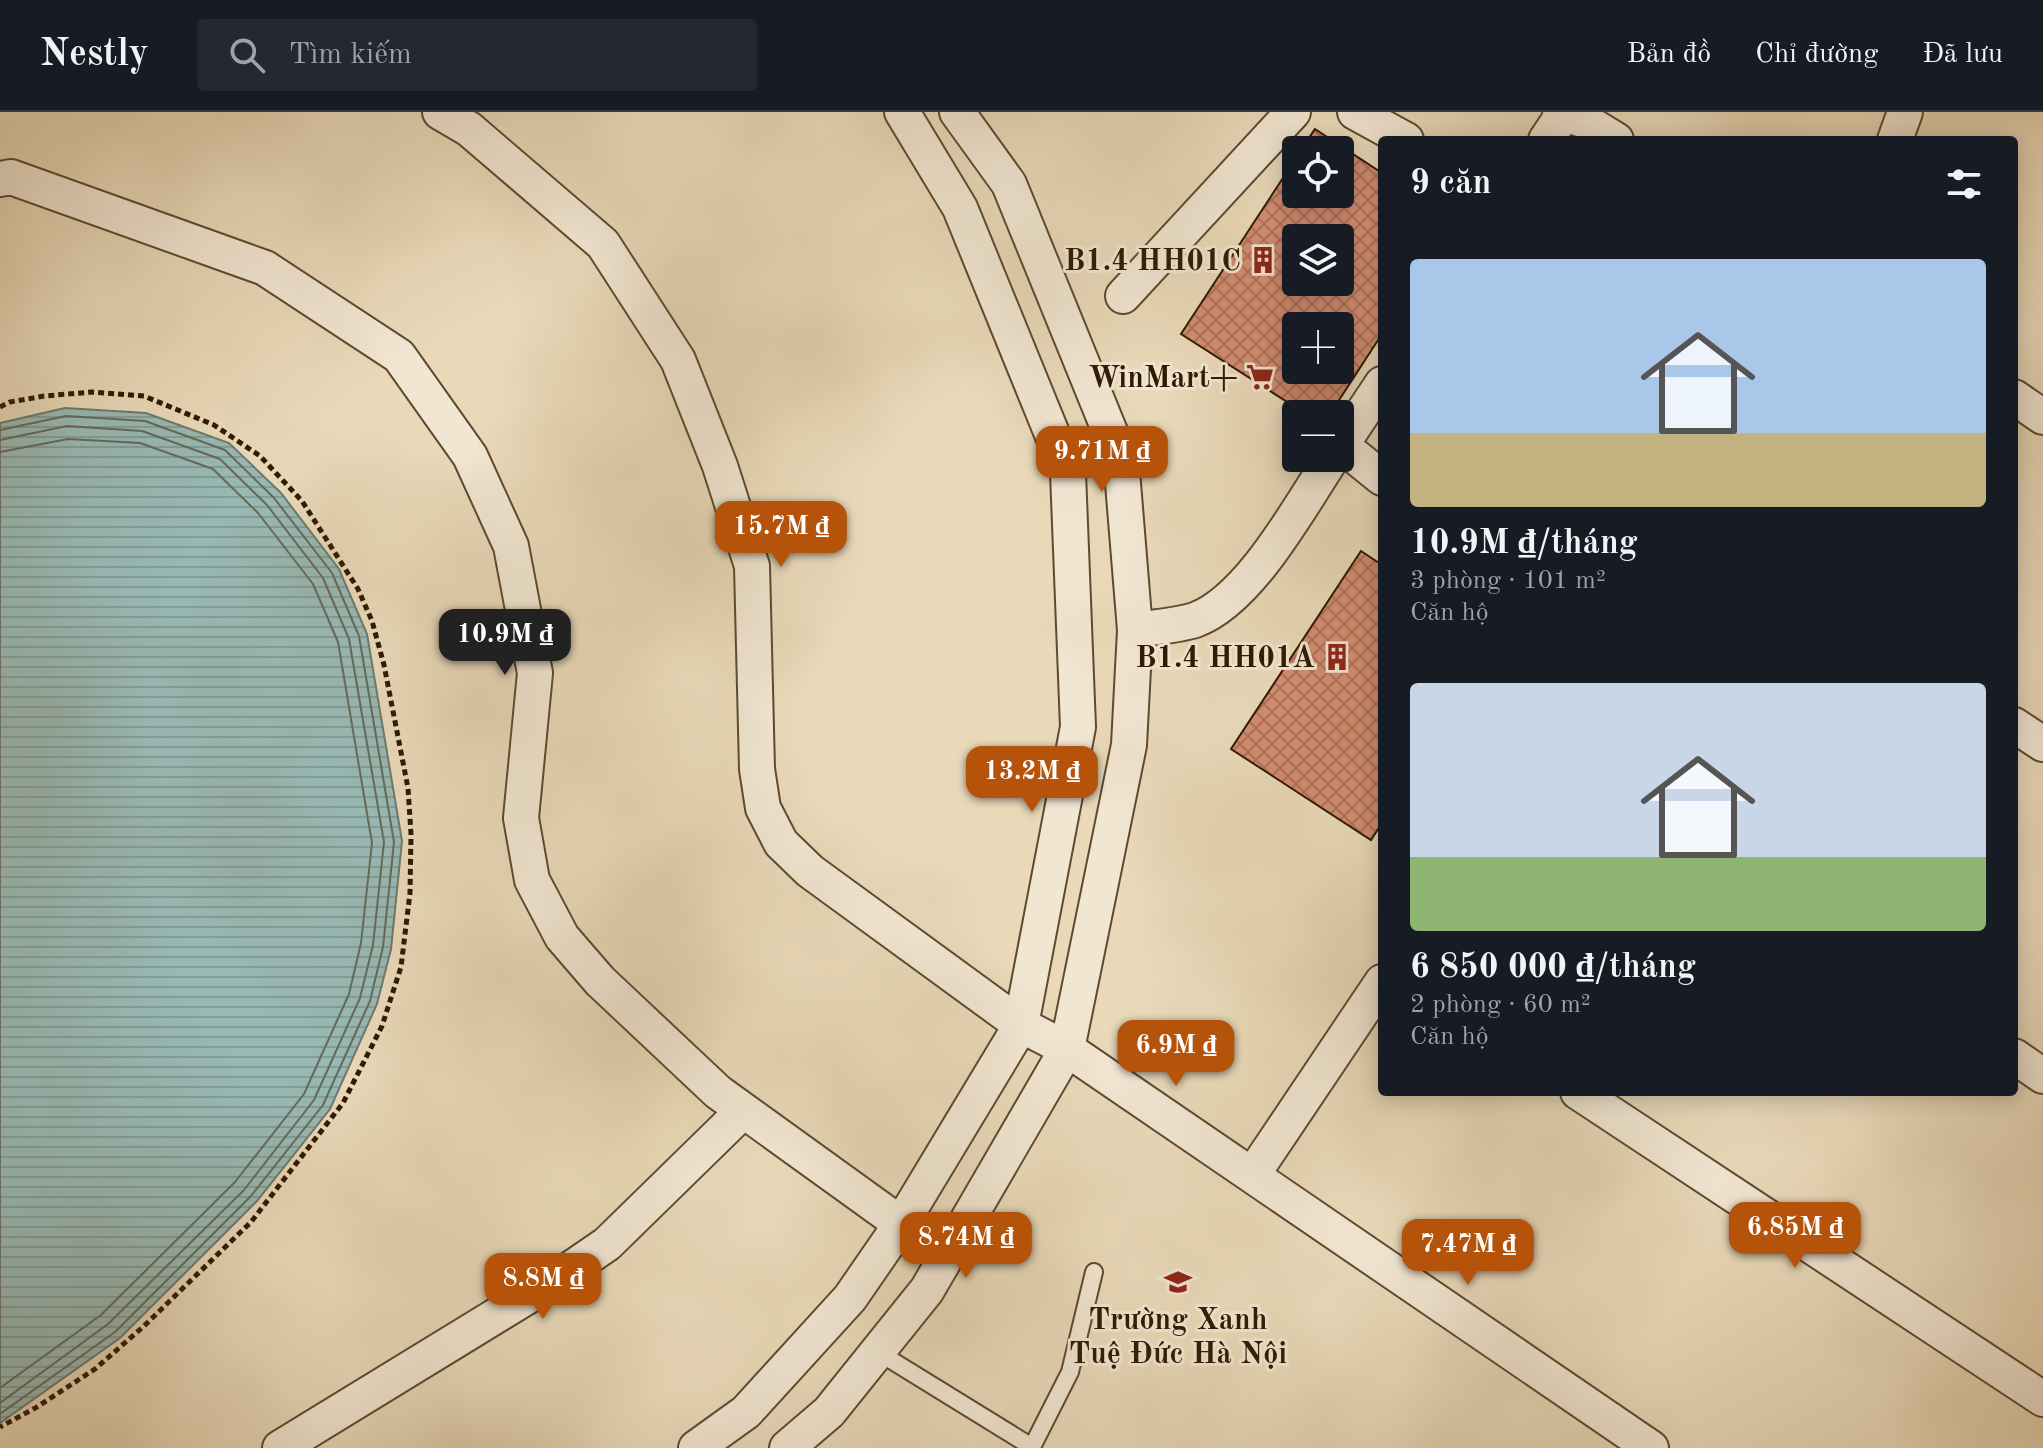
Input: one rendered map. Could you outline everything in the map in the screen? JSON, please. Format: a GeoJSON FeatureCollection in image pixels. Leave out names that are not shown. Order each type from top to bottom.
{"type":"FeatureCollection","features":[{"type":"Feature","properties":{"kind":"street"},"geometry":{"type":"LineString","coordinates":[[440,112],[469,129],[603,244],[678,360],[720,466],[752,566],[757,769],[763,808],[781,843],[810,871],[1021,1025],[1067,1049],[1651,1448]]}},
{"type":"Feature","properties":{"kind":"street"},"geometry":{"type":"LineString","coordinates":[[696,1448],[746,1412],[850,1298],[901,1224],[1021,1025],[1078,727],[1068,473],[960,208],[902,112]]}},
{"type":"Feature","properties":{"kind":"street"},"geometry":{"type":"LineString","coordinates":[[787,1448],[829,1412],[927,1290],[1067,1049],[1129,745],[1135,630],[1121,459],[1009,184],[957,112]]}},
{"type":"Feature","properties":{"kind":"street"},"geometry":{"type":"LineString","coordinates":[[1123,296],[1293,112]]}},
{"type":"Feature","properties":{"kind":"street"},"geometry":{"type":"LineString","coordinates":[[1355,112],[1399,136]]}},
{"type":"Feature","properties":{"kind":"street"},"geometry":{"type":"LineString","coordinates":[[1896,136],[1905,112]]}},
{"type":"Feature","properties":{"kind":"street"},"geometry":{"type":"LineString","coordinates":[[1557,122],[1585,121],[1609,136]]}},
{"type":"Feature","properties":{"kind":"street"},"geometry":{"type":"LineString","coordinates":[[0,179],[11,177],[265,268],[399,356],[470,456],[511,546],[535,673],[521,818],[532,880],[562,937],[600,981],[718,1092],[901,1224]]}},
{"type":"Feature","properties":{"kind":"street"},"geometry":{"type":"LineString","coordinates":[[1354,425],[1378,390]]}},
{"type":"Feature","properties":{"kind":"street"},"geometry":{"type":"LineString","coordinates":[[2018,400],[2043,417]]}},
{"type":"Feature","properties":{"kind":"street"},"geometry":{"type":"LineString","coordinates":[[1354,457],[1378,475]]}},
{"type":"Feature","properties":{"kind":"street"},"geometry":{"type":"LineString","coordinates":[[1068,473],[1121,459]]}},
{"type":"Feature","properties":{"kind":"street"},"geometry":{"type":"LineString","coordinates":[[1135,630],[1194,620],[1209,614],[1231,598],[1269,552],[1323,472]]}},
{"type":"Feature","properties":{"kind":"street"},"geometry":{"type":"LineString","coordinates":[[2018,728],[2043,744]]}},
{"type":"Feature","properties":{"kind":"street"},"geometry":{"type":"LineString","coordinates":[[1253,1174],[1378,988]]}},
{"type":"Feature","properties":{"kind":"street"},"geometry":{"type":"LineString","coordinates":[[2018,1059],[2043,1076]]}},
{"type":"Feature","properties":{"kind":"street"},"geometry":{"type":"LineString","coordinates":[[1584,1096],[2043,1399]]}},
{"type":"Feature","properties":{"kind":"street"},"geometry":{"type":"LineString","coordinates":[[280,1448],[556,1279],[607,1244],[742,1112]]}},
{"type":"Feature","properties":{"kind":"lane"},"geometry":{"type":"LineString","coordinates":[[878,1352],[1032,1448],[1070,1372],[1094,1272]]}},
{"type":"Feature","properties":{"kind":"path"},"geometry":{"type":"LineString","coordinates":[[0,407],[10,402],[44,396],[92,392],[144,396],[214,425],[260,456],[310,513],[358,589],[372,621],[384,665],[408,788],[411,834],[410,893],[401,967],[382,1026],[343,1103],[251,1222],[144,1326],[95,1369],[0,1427]]}},
{"type":"Feature","properties":{"kind":"water"},"geometry":{"type":"Polygon","coordinates":[[[65,408],[146,413],[229,443],[281,493],[339,569],[367,634],[402,841],[391,949],[377,1004],[330,1109],[257,1201],[120,1338],[0,1423],[0,423],[65,408]]]}},
{"type":"Feature","properties":{"kind":"building","name":"B1.4 HH01C"},"geometry":{"type":"Polygon","coordinates":[[[1315,129],[1326,136],[1310,136],[1315,129]]]}},
{"type":"Feature","properties":{"kind":"building","name":"B1.4 HH01C"},"geometry":{"type":"Polygon","coordinates":[[[1354,155],[1378,170],[1378,340],[1354,377],[1354,312],[1282,312],[1282,384],[1350,384],[1339,400],[1284,400],[1181,334],[1282,179],[1282,208],[1354,208],[1354,155]]]}},
{"type":"Feature","properties":{"kind":"building","name":"B1.4 HH01A"},"geometry":{"type":"Polygon","coordinates":[[[1361,551],[1378,562],[1378,829],[1371,840],[1231,749],[1361,551]]]}},
{"type":"Feature","properties":{"kind":"place","name":"B1.4 HH01C"},"geometry":{"type":"Point","coordinates":[1263,260]}},
{"type":"Feature","properties":{"kind":"place","name":"WinMart+"},"geometry":{"type":"Point","coordinates":[1260,377]}},
{"type":"Feature","properties":{"kind":"place","name":"B1.4 HH01A"},"geometry":{"type":"Point","coordinates":[1337,657]}},
{"type":"Feature","properties":{"kind":"place","name":"Trường Xanh Tuệ Đức Hà Nội"},"geometry":{"type":"Point","coordinates":[1178,1282]}}]}
